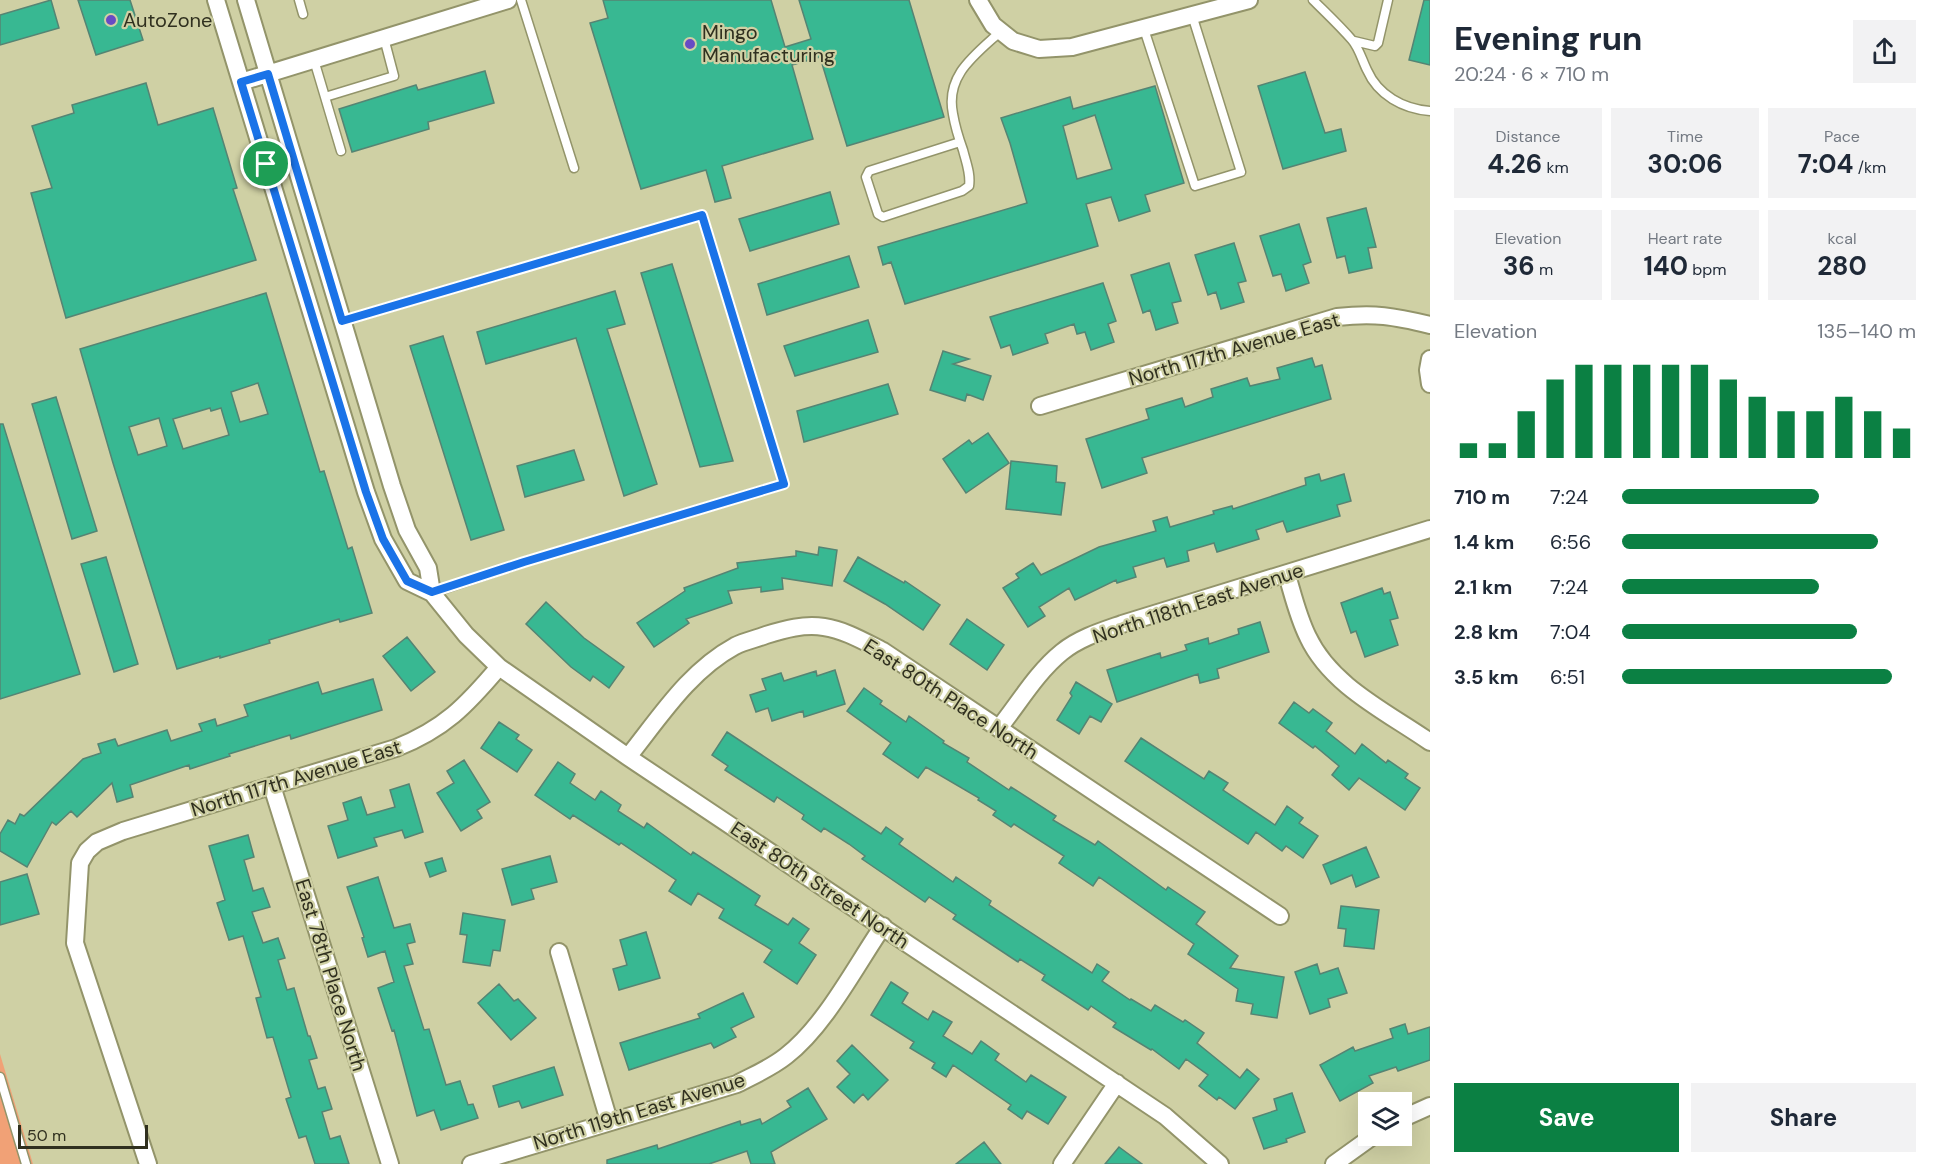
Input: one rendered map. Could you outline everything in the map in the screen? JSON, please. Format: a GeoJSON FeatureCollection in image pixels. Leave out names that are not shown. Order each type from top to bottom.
{"type":"FeatureCollection","features":[{"type":"Feature","properties":{"kind":"street","name":"East 80th Street North"},"geometry":{"type":"LineString","coordinates":[[216,0],[366,492],[383,539],[407,581],[432,592],[466,635],[499,667],[628,758],[1165,1116],[1220,1164]]}},
{"type":"Feature","properties":{"kind":"street","name":"East 80th Street North"},"geometry":{"type":"LineString","coordinates":[[246,0],[392,486],[407,530],[428,568],[432,592]]}},
{"type":"Feature","properties":{"kind":"street"},"geometry":{"type":"LineString","coordinates":[[241,82],[508,0]]}},
{"type":"Feature","properties":{"kind":"street"},"geometry":{"type":"LineString","coordinates":[[978,0],[993,25],[1007,36],[1039,49],[1072,47],[1249,0]]}},
{"type":"Feature","properties":{"kind":"street","name":"North 117th Avenue East"},"geometry":{"type":"LineString","coordinates":[[1040,406],[1337,317],[1364,314],[1389,315],[1430,325]]}},
{"type":"Feature","properties":{"kind":"street"},"geometry":{"type":"LineString","coordinates":[[1430,359],[1428,370],[1430,384]]}},
{"type":"Feature","properties":{"kind":"street","name":"North 118th East Avenue"},"geometry":{"type":"LineString","coordinates":[[999,728],[1047,666],[1063,651],[1082,640],[1122,624],[1430,529]]}},
{"type":"Feature","properties":{"kind":"street"},"geometry":{"type":"LineString","coordinates":[[1287,574],[1308,638],[1332,673],[1430,742]]}},
{"type":"Feature","properties":{"kind":"street","name":"East 80th Place North"},"geometry":{"type":"LineString","coordinates":[[628,758],[683,687],[702,668],[738,645],[781,630],[802,626],[825,627],[846,633],[884,651],[1280,916]]}},
{"type":"Feature","properties":{"kind":"street","name":"North 117th Avenue East"},"geometry":{"type":"LineString","coordinates":[[148,1164],[75,943],[80,863],[87,851],[108,836],[420,739],[438,729],[456,714],[499,667]]}},
{"type":"Feature","properties":{"kind":"street","name":"East 78th Place North"},"geometry":{"type":"LineString","coordinates":[[273,786],[390,1164]]}},
{"type":"Feature","properties":{"kind":"street","name":"North 119th East Avenue"},"geometry":{"type":"LineString","coordinates":[[471,1164],[737,1084],[785,1057],[816,1026],[883,926]]}},
{"type":"Feature","properties":{"kind":"street"},"geometry":{"type":"LineString","coordinates":[[559,952],[609,1121]]}},
{"type":"Feature","properties":{"kind":"street"},"geometry":{"type":"LineString","coordinates":[[1062,1164],[1116,1083]]}},
{"type":"Feature","properties":{"kind":"street"},"geometry":{"type":"LineString","coordinates":[[1412,1114],[1430,1106]]}},
{"type":"Feature","properties":{"kind":"street"},"geometry":{"type":"LineString","coordinates":[[1334,1164],[1359,1146]]}},
{"type":"Feature","properties":{"kind":"lane"},"geometry":{"type":"LineString","coordinates":[[299,0],[303,14]]}},
{"type":"Feature","properties":{"kind":"lane"},"geometry":{"type":"LineString","coordinates":[[521,0],[574,168]]}},
{"type":"Feature","properties":{"kind":"lane"},"geometry":{"type":"LineString","coordinates":[[1312,0],[1354,42],[1371,80],[1384,94],[1406,106],[1430,111]]}},
{"type":"Feature","properties":{"kind":"lane"},"geometry":{"type":"LineString","coordinates":[[1354,42],[1375,46],[1378,43],[1388,0]]}},
{"type":"Feature","properties":{"kind":"lane"},"geometry":{"type":"LineString","coordinates":[[1144,29],[1195,186],[1241,172],[1192,15]]}},
{"type":"Feature","properties":{"kind":"lane"},"geometry":{"type":"LineString","coordinates":[[960,142],[869,171],[866,177],[878,214],[883,217],[962,191],[969,186],[971,178],[952,113],[952,94],[956,77],[968,62],[1007,36]]}},
{"type":"Feature","properties":{"kind":"lane"},"geometry":{"type":"LineString","coordinates":[[325,97],[394,76],[384,38]]}},
{"type":"Feature","properties":{"kind":"lane"},"geometry":{"type":"LineString","coordinates":[[314,60],[341,151]]}},
{"type":"Feature","properties":{"kind":"lane"},"geometry":{"type":"LineString","coordinates":[[342,321],[702,215],[784,484],[432,592]]}},
{"type":"Feature","properties":{"kind":"lane"},"geometry":{"type":"LineString","coordinates":[[0,1077],[26,1164]]}},
{"type":"Feature","properties":{"kind":"shaded area"},"geometry":{"type":"Polygon","coordinates":[[[0,1054],[33,1164],[0,1164],[0,1054]]]}},
{"type":"Feature","properties":{"kind":"building"},"geometry":{"type":"Polygon","coordinates":[[[51,0],[59,28],[0,45],[0,15],[51,0]]]}},
{"type":"Feature","properties":{"kind":"building","name":"AutoZone"},"geometry":{"type":"Polygon","coordinates":[[[78,0],[130,0],[143,40],[96,55],[78,0]]]}},
{"type":"Feature","properties":{"kind":"building"},"geometry":{"type":"Polygon","coordinates":[[[603,0],[771,0],[785,47],[811,39],[799,0],[909,0],[944,117],[847,146],[820,57],[792,65],[813,139],[722,166],[731,198],[715,202],[706,170],[641,189],[590,23],[608,18],[603,0]]]}},
{"type":"Feature","properties":{"kind":"building"},"geometry":{"type":"Polygon","coordinates":[[[1424,0],[1430,0],[1430,65],[1409,60],[1424,0]]]}},
{"type":"Feature","properties":{"kind":"building"},"geometry":{"type":"Polygon","coordinates":[[[485,71],[494,103],[428,122],[429,129],[352,152],[339,109],[416,85],[418,90],[485,71]]]}},
{"type":"Feature","properties":{"kind":"building"},"geometry":{"type":"Polygon","coordinates":[[[1305,72],[1325,133],[1341,129],[1346,151],[1283,169],[1258,86],[1305,72]]]}},
{"type":"Feature","properties":{"kind":"building"},"geometry":{"type":"Polygon","coordinates":[[[146,83],[158,125],[213,108],[237,188],[233,189],[256,260],[66,318],[31,193],[52,188],[32,126],[74,113],[72,105],[146,83]]]}},
{"type":"Feature","properties":{"kind":"building"},"geometry":{"type":"Polygon","coordinates":[[[1155,86],[1184,183],[1145,195],[1150,211],[1119,221],[1111,197],[1086,204],[1098,246],[905,304],[891,262],[883,265],[878,247],[1027,203],[1001,118],[1070,97],[1073,109],[1155,86]],[[1095,115],[1063,126],[1077,179],[1112,169],[1095,115]]]}},
{"type":"Feature","properties":{"kind":"building"},"geometry":{"type":"Polygon","coordinates":[[[830,192],[839,224],[750,251],[739,219],[830,192]]]}},
{"type":"Feature","properties":{"kind":"building"},"geometry":{"type":"Polygon","coordinates":[[[1366,208],[1376,247],[1368,248],[1372,268],[1349,273],[1345,256],[1337,258],[1327,218],[1366,208]]]}},
{"type":"Feature","properties":{"kind":"building"},"geometry":{"type":"Polygon","coordinates":[[[1299,224],[1311,262],[1303,265],[1309,283],[1286,291],[1281,274],[1273,276],[1260,236],[1299,224]]]}},
{"type":"Feature","properties":{"kind":"building"},"geometry":{"type":"Polygon","coordinates":[[[1234,243],[1246,281],[1238,283],[1244,302],[1221,309],[1216,292],[1208,295],[1195,255],[1234,243]]]}},
{"type":"Feature","properties":{"kind":"building"},"geometry":{"type":"Polygon","coordinates":[[[849,256],[859,287],[767,315],[758,284],[849,256]]]}},
{"type":"Feature","properties":{"kind":"building"},"geometry":{"type":"Polygon","coordinates":[[[1169,263],[1181,301],[1172,303],[1178,323],[1156,330],[1150,310],[1143,313],[1131,275],[1169,263]]]}},
{"type":"Feature","properties":{"kind":"building"},"geometry":{"type":"Polygon","coordinates":[[[672,264],[733,461],[700,467],[641,273],[672,264]]]}},
{"type":"Feature","properties":{"kind":"building"},"geometry":{"type":"Polygon","coordinates":[[[1103,283],[1116,321],[1108,324],[1114,342],[1091,350],[1085,332],[1077,334],[1074,324],[1045,334],[1048,343],[1013,355],[1010,345],[1001,348],[990,317],[1103,283]]]}},
{"type":"Feature","properties":{"kind":"building"},"geometry":{"type":"Polygon","coordinates":[[[615,291],[625,324],[607,329],[657,484],[624,496],[576,338],[486,364],[477,332],[615,291]]]}},
{"type":"Feature","properties":{"kind":"building"},"geometry":{"type":"Polygon","coordinates":[[[266,293],[320,472],[324,471],[348,549],[352,547],[372,613],[340,622],[339,619],[269,640],[270,643],[177,669],[80,349],[266,293]],[[258,383],[231,392],[240,422],[268,414],[258,383]],[[210,408],[173,419],[183,449],[229,435],[221,408],[211,411],[210,408]],[[159,418],[129,427],[138,455],[167,446],[159,418]]]}},
{"type":"Feature","properties":{"kind":"building"},"geometry":{"type":"Polygon","coordinates":[[[868,320],[878,352],[795,376],[784,346],[868,320]]]}},
{"type":"Feature","properties":{"kind":"building"},"geometry":{"type":"Polygon","coordinates":[[[443,336],[504,530],[471,540],[410,346],[443,336]]]}},
{"type":"Feature","properties":{"kind":"building"},"geometry":{"type":"Polygon","coordinates":[[[943,351],[969,359],[953,364],[991,376],[983,400],[967,394],[965,401],[930,390],[943,351]]]}},
{"type":"Feature","properties":{"kind":"building"},"geometry":{"type":"Polygon","coordinates":[[[1312,358],[1315,367],[1322,365],[1331,399],[1142,458],[1147,473],[1102,488],[1086,439],[1149,419],[1146,409],[1182,398],[1185,407],[1213,397],[1211,389],[1247,378],[1250,386],[1280,379],[1277,368],[1312,358]]]}},
{"type":"Feature","properties":{"kind":"building"},"geometry":{"type":"Polygon","coordinates":[[[888,384],[898,414],[804,442],[797,411],[888,384]]]}},
{"type":"Feature","properties":{"kind":"building"},"geometry":{"type":"Polygon","coordinates":[[[56,397],[97,531],[72,539],[32,404],[56,397]]]}},
{"type":"Feature","properties":{"kind":"building"},"geometry":{"type":"Polygon","coordinates":[[[0,424],[3,424],[80,674],[0,699],[0,424]]]}},
{"type":"Feature","properties":{"kind":"building"},"geometry":{"type":"Polygon","coordinates":[[[988,433],[1009,463],[966,493],[943,459],[969,440],[972,444],[988,433]]]}},
{"type":"Feature","properties":{"kind":"building"},"geometry":{"type":"Polygon","coordinates":[[[574,450],[584,480],[525,497],[517,466],[574,450]]]}},
{"type":"Feature","properties":{"kind":"building"},"geometry":{"type":"Polygon","coordinates":[[[1011,461],[1057,466],[1056,482],[1065,483],[1061,515],[1006,509],[1011,461]]]}},
{"type":"Feature","properties":{"kind":"building"},"geometry":{"type":"Polygon","coordinates":[[[1319,474],[1321,481],[1344,474],[1351,501],[1337,505],[1340,516],[1287,532],[1283,521],[1256,530],[1259,539],[1217,552],[1214,543],[1187,551],[1189,561],[1167,567],[1164,558],[1133,567],[1136,577],[1117,583],[1116,580],[1075,600],[1069,588],[1039,607],[1045,616],[1028,627],[1003,588],[1019,578],[1016,574],[1033,563],[1041,575],[1099,547],[1156,531],[1153,521],[1167,517],[1170,527],[1214,514],[1213,511],[1232,506],[1233,509],[1306,485],[1305,478],[1319,474]]]}},
{"type":"Feature","properties":{"kind":"building"},"geometry":{"type":"Polygon","coordinates":[[[819,547],[837,550],[832,586],[782,578],[783,589],[761,592],[761,587],[728,591],[732,603],[686,619],[689,623],[654,647],[637,623],[685,591],[684,588],[738,568],[737,563],[796,556],[796,551],[818,555],[819,547]]]}},
{"type":"Feature","properties":{"kind":"building"},"geometry":{"type":"Polygon","coordinates":[[[106,557],[138,664],[114,672],[81,564],[106,557]]]}},
{"type":"Feature","properties":{"kind":"building"},"geometry":{"type":"Polygon","coordinates":[[[858,557],[904,583],[905,581],[940,605],[923,630],[885,604],[844,581],[858,557]]]}},
{"type":"Feature","properties":{"kind":"building"},"geometry":{"type":"Polygon","coordinates":[[[1382,588],[1384,594],[1390,592],[1398,618],[1390,620],[1398,645],[1365,657],[1356,631],[1351,633],[1341,603],[1382,588]]]}},
{"type":"Feature","properties":{"kind":"building"},"geometry":{"type":"Polygon","coordinates":[[[546,602],[584,638],[624,667],[609,688],[593,676],[590,681],[571,667],[526,624],[546,602]]]}},
{"type":"Feature","properties":{"kind":"building"},"geometry":{"type":"Polygon","coordinates":[[[967,619],[1004,645],[987,670],[950,644],[967,619]]]}},
{"type":"Feature","properties":{"kind":"building"},"geometry":{"type":"Polygon","coordinates":[[[1260,622],[1269,652],[1217,669],[1219,678],[1200,683],[1198,674],[1117,702],[1107,670],[1160,653],[1161,658],[1187,650],[1185,645],[1208,638],[1209,644],[1239,634],[1238,629],[1260,622]]]}},
{"type":"Feature","properties":{"kind":"building"},"geometry":{"type":"Polygon","coordinates":[[[407,637],[435,672],[411,691],[383,656],[407,637]]]}},
{"type":"Feature","properties":{"kind":"building"},"geometry":{"type":"Polygon","coordinates":[[[835,670],[845,704],[804,717],[803,711],[772,721],[768,708],[756,712],[750,695],[766,690],[762,679],[781,673],[784,681],[816,671],[817,676],[835,670]]]}},
{"type":"Feature","properties":{"kind":"building"},"geometry":{"type":"Polygon","coordinates":[[[373,679],[382,710],[291,739],[290,735],[190,769],[189,765],[130,785],[133,797],[117,802],[112,783],[77,817],[71,811],[56,825],[52,822],[27,867],[0,851],[0,834],[8,820],[15,824],[20,814],[24,816],[83,759],[101,753],[98,744],[115,739],[118,746],[167,730],[171,741],[202,731],[199,724],[215,719],[217,726],[248,716],[244,705],[318,682],[322,694],[373,679]]]}},
{"type":"Feature","properties":{"kind":"building"},"geometry":{"type":"Polygon","coordinates":[[[1076,682],[1112,704],[1101,722],[1090,716],[1079,734],[1057,720],[1072,696],[1070,693],[1076,682]]]}},
{"type":"Feature","properties":{"kind":"building"},"geometry":{"type":"Polygon","coordinates":[[[864,688],[882,701],[880,704],[906,722],[909,716],[944,741],[943,743],[969,758],[967,762],[1009,790],[1011,787],[1056,816],[1053,820],[1095,845],[1098,841],[1166,890],[1168,887],[1205,912],[1196,924],[1238,956],[1230,968],[1284,977],[1277,1018],[1251,1014],[1253,1004],[1236,1001],[1238,989],[1188,954],[1194,944],[1099,877],[1093,886],[1059,863],[1064,856],[1014,824],[1011,827],[993,815],[996,811],[978,800],[979,798],[926,767],[918,778],[883,754],[891,743],[847,711],[864,688]]]}},
{"type":"Feature","properties":{"kind":"building"},"geometry":{"type":"Polygon","coordinates":[[[1294,702],[1309,713],[1313,709],[1332,723],[1326,731],[1355,754],[1362,744],[1386,763],[1388,760],[1408,774],[1405,778],[1420,788],[1405,810],[1359,778],[1349,790],[1332,775],[1339,766],[1315,746],[1313,748],[1279,723],[1294,702]]]}},
{"type":"Feature","properties":{"kind":"building"},"geometry":{"type":"Polygon","coordinates":[[[499,722],[519,735],[516,739],[532,750],[517,772],[481,748],[499,722]]]}},
{"type":"Feature","properties":{"kind":"building"},"geometry":{"type":"Polygon","coordinates":[[[727,732],[881,834],[886,827],[903,839],[899,844],[953,882],[956,877],[991,901],[989,905],[1092,973],[1097,964],[1109,972],[1102,981],[1130,1000],[1151,1011],[1155,1005],[1183,1022],[1185,1020],[1204,1033],[1197,1043],[1240,1078],[1247,1069],[1259,1079],[1235,1109],[1219,1097],[1217,1100],[1199,1086],[1208,1075],[1186,1059],[1179,1069],[1152,1049],[1113,1027],[1116,1023],[1091,1006],[1088,1010],[1042,980],[1045,975],[1020,959],[1018,962],[953,919],[956,915],[929,897],[925,902],[862,859],[865,856],[849,844],[824,828],[821,832],[802,819],[804,815],[777,797],[774,802],[725,770],[728,766],[712,755],[727,732]]]}},
{"type":"Feature","properties":{"kind":"building"},"geometry":{"type":"Polygon","coordinates":[[[1141,738],[1204,779],[1209,771],[1228,783],[1223,790],[1275,825],[1287,806],[1303,818],[1299,823],[1318,836],[1303,858],[1286,846],[1282,851],[1256,832],[1248,844],[1125,761],[1141,738]]]}},
{"type":"Feature","properties":{"kind":"building"},"geometry":{"type":"Polygon","coordinates":[[[464,760],[490,802],[477,810],[482,818],[461,831],[437,793],[454,783],[447,771],[464,760]]]}},
{"type":"Feature","properties":{"kind":"building"},"geometry":{"type":"Polygon","coordinates":[[[558,762],[575,774],[570,783],[595,800],[601,791],[621,805],[618,811],[644,828],[647,823],[691,855],[693,852],[760,896],[755,905],[788,925],[793,918],[809,929],[799,943],[816,955],[797,984],[764,962],[772,950],[719,918],[724,909],[698,893],[691,905],[669,891],[676,880],[621,843],[619,845],[573,815],[570,819],[535,795],[558,762]]]}},
{"type":"Feature","properties":{"kind":"building"},"geometry":{"type":"Polygon","coordinates":[[[409,784],[423,832],[405,838],[402,830],[374,838],[377,846],[338,858],[328,826],[348,820],[343,803],[361,797],[367,815],[395,807],[390,790],[409,784]]]}},
{"type":"Feature","properties":{"kind":"building"},"geometry":{"type":"Polygon","coordinates":[[[248,835],[254,857],[244,860],[253,891],[263,888],[270,907],[252,912],[263,943],[278,938],[285,958],[278,960],[287,990],[294,988],[317,1058],[309,1060],[318,1089],[325,1087],[332,1109],[322,1112],[330,1139],[340,1136],[349,1164],[315,1164],[306,1136],[299,1138],[286,1099],[291,1097],[273,1037],[267,1038],[256,998],[261,997],[243,936],[229,940],[217,903],[225,900],[209,846],[248,835]]]}},
{"type":"Feature","properties":{"kind":"building"},"geometry":{"type":"Polygon","coordinates":[[[1366,847],[1379,877],[1356,887],[1352,875],[1331,884],[1323,865],[1366,847]]]}},
{"type":"Feature","properties":{"kind":"building"},"geometry":{"type":"Polygon","coordinates":[[[550,856],[557,882],[531,889],[534,899],[512,905],[502,869],[550,856]]]}},
{"type":"Feature","properties":{"kind":"building"},"geometry":{"type":"Polygon","coordinates":[[[442,858],[446,871],[430,877],[425,863],[442,858]]]}},
{"type":"Feature","properties":{"kind":"building"},"geometry":{"type":"Polygon","coordinates":[[[27,874],[39,914],[0,925],[0,882],[27,874]]]}},
{"type":"Feature","properties":{"kind":"building"},"geometry":{"type":"Polygon","coordinates":[[[378,877],[394,928],[410,924],[415,942],[407,944],[413,964],[404,966],[424,1030],[429,1029],[446,1085],[460,1081],[468,1105],[473,1104],[478,1118],[441,1130],[434,1110],[417,1116],[394,1030],[392,1031],[378,988],[394,982],[385,951],[368,957],[362,938],[364,937],[347,887],[378,877]]]}},
{"type":"Feature","properties":{"kind":"building"},"geometry":{"type":"Polygon","coordinates":[[[1341,906],[1379,910],[1374,949],[1344,946],[1346,929],[1338,928],[1341,906]]]}},
{"type":"Feature","properties":{"kind":"building"},"geometry":{"type":"Polygon","coordinates":[[[463,913],[505,920],[500,951],[493,950],[490,966],[463,962],[467,935],[460,934],[463,913]]]}},
{"type":"Feature","properties":{"kind":"building"},"geometry":{"type":"Polygon","coordinates":[[[646,932],[660,978],[619,990],[613,969],[627,965],[620,940],[646,932]]]}},
{"type":"Feature","properties":{"kind":"building"},"geometry":{"type":"Polygon","coordinates":[[[1317,964],[1320,974],[1338,968],[1347,993],[1328,999],[1330,1007],[1310,1014],[1295,972],[1317,964]]]}},
{"type":"Feature","properties":{"kind":"building"},"geometry":{"type":"Polygon","coordinates":[[[891,982],[908,993],[902,1003],[928,1020],[933,1011],[952,1022],[943,1036],[972,1054],[981,1041],[999,1054],[995,1060],[1026,1082],[1031,1075],[1066,1097],[1048,1124],[1027,1111],[1022,1119],[1008,1109],[1011,1105],[953,1065],[946,1077],[932,1068],[935,1063],[910,1048],[914,1042],[871,1015],[891,982]]]}},
{"type":"Feature","properties":{"kind":"building"},"geometry":{"type":"Polygon","coordinates":[[[499,984],[514,1001],[518,999],[536,1018],[511,1040],[478,1003],[499,984]]]}},
{"type":"Feature","properties":{"kind":"building"},"geometry":{"type":"Polygon","coordinates":[[[743,993],[754,1017],[731,1028],[736,1037],[714,1048],[711,1043],[629,1070],[620,1043],[700,1018],[698,1014],[743,993]]]}},
{"type":"Feature","properties":{"kind":"building"},"geometry":{"type":"Polygon","coordinates":[[[1405,1024],[1408,1034],[1430,1027],[1430,1060],[1398,1071],[1396,1067],[1369,1076],[1373,1083],[1340,1101],[1320,1065],[1353,1047],[1355,1051],[1393,1038],[1390,1029],[1405,1024]]]}},
{"type":"Feature","properties":{"kind":"building"},"geometry":{"type":"Polygon","coordinates":[[[852,1045],[888,1080],[868,1100],[863,1094],[854,1103],[837,1087],[850,1074],[837,1061],[852,1045]]]}},
{"type":"Feature","properties":{"kind":"building"},"geometry":{"type":"Polygon","coordinates":[[[554,1067],[563,1095],[522,1108],[519,1101],[499,1107],[493,1086],[554,1067]]]}},
{"type":"Feature","properties":{"kind":"building"},"geometry":{"type":"Polygon","coordinates":[[[808,1088],[827,1119],[771,1152],[775,1164],[751,1164],[747,1151],[709,1164],[607,1164],[607,1160],[657,1145],[658,1149],[740,1121],[741,1125],[760,1119],[762,1124],[791,1107],[787,1101],[808,1088]]]}},
{"type":"Feature","properties":{"kind":"building"},"geometry":{"type":"Polygon","coordinates":[[[1292,1093],[1305,1132],[1286,1139],[1287,1142],[1264,1149],[1253,1118],[1277,1110],[1274,1099],[1292,1093]]]}},
{"type":"Feature","properties":{"kind":"building"},"geometry":{"type":"Polygon","coordinates":[[[984,1142],[1001,1164],[956,1164],[984,1142]]]}},
{"type":"Feature","properties":{"kind":"building"},"geometry":{"type":"Polygon","coordinates":[[[1119,1147],[1142,1164],[1105,1164],[1119,1147]]]}},
{"type":"Feature","properties":{"kind":"place","name":"AutoZone"},"geometry":{"type":"Point","coordinates":[111,20]}},
{"type":"Feature","properties":{"kind":"place","name":"Mingo Manufacturing"},"geometry":{"type":"Point","coordinates":[690,44]}},
{"type":"Feature","properties":{"kind":"route"},"geometry":{"type":"LineString","coordinates":[[268,74],[342,321],[702,215],[784,484],[432,592],[407,581],[383,539],[366,492],[266,164],[241,82],[268,74]]}}]}
